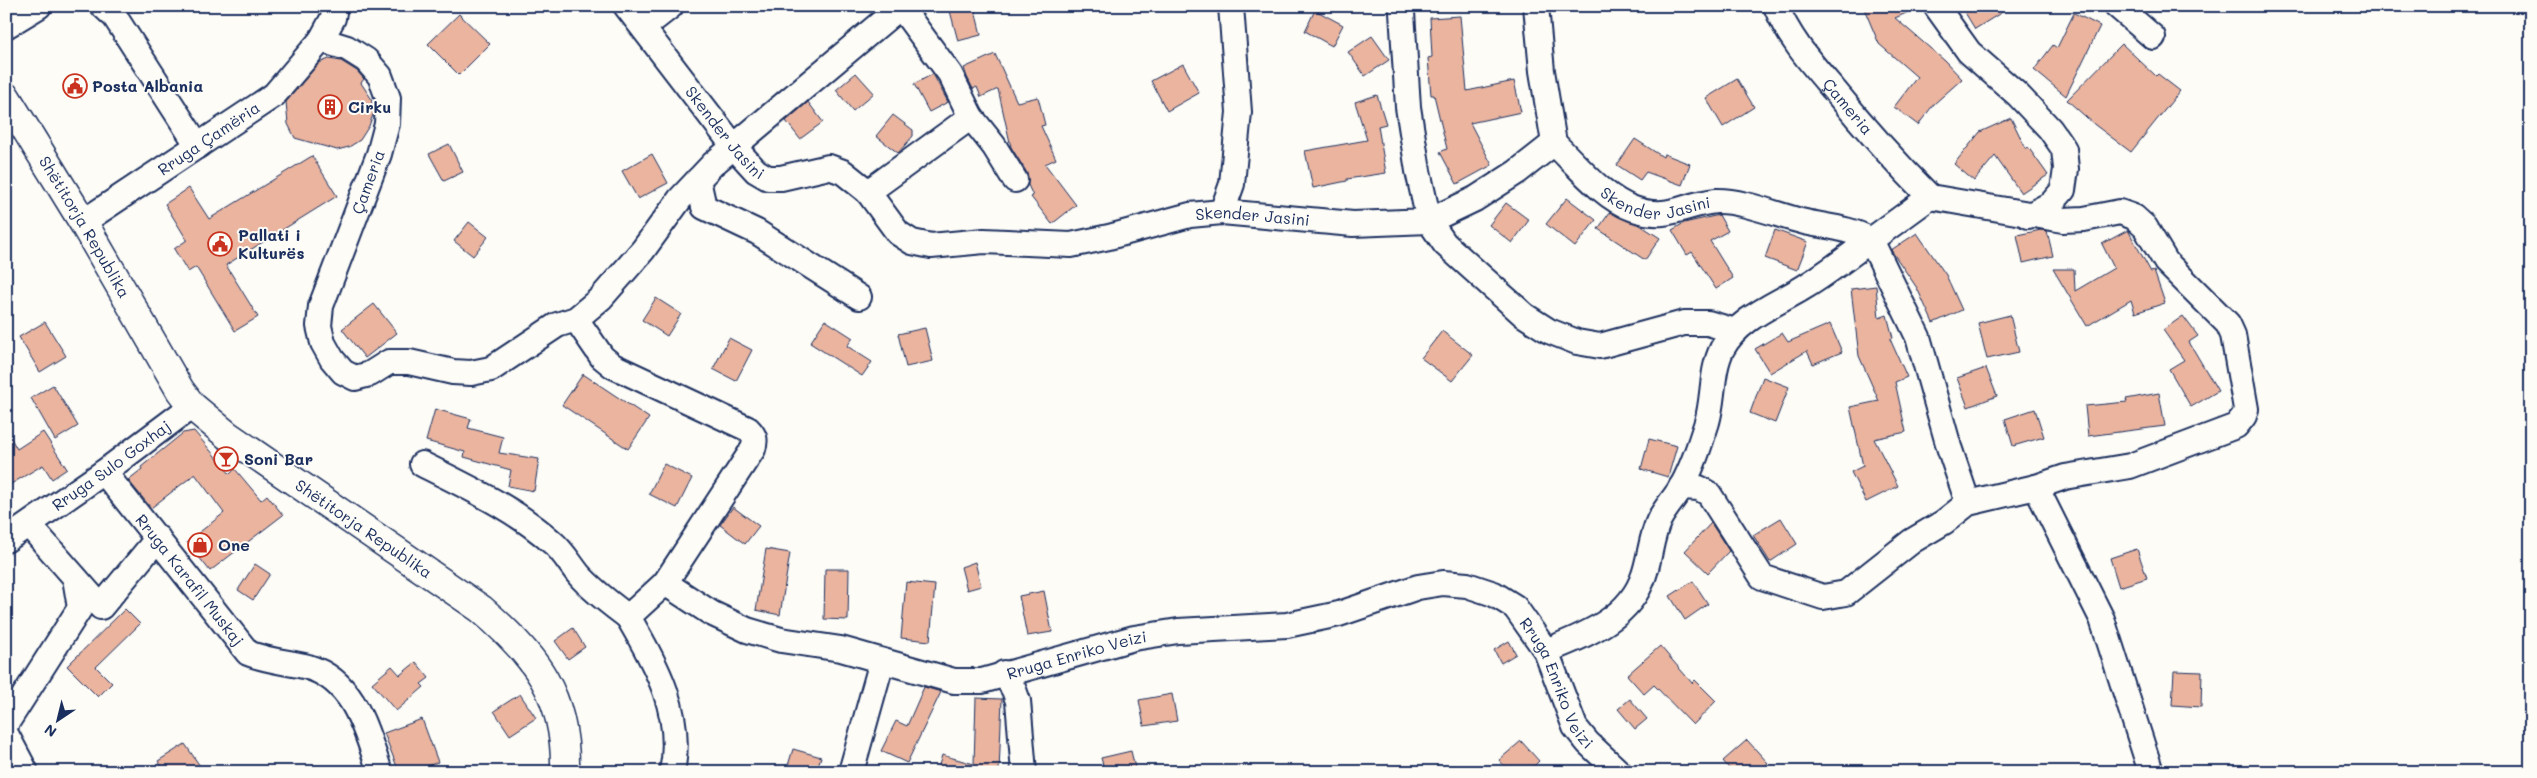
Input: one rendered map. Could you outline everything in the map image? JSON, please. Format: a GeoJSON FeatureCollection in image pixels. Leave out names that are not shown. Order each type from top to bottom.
{"type":"FeatureCollection","features":[{"type":"Feature","properties":{"kind":"main road","name":"Shëtitorja Republika"},"geometry":{"type":"LineString","coordinates":[[6,97],[83,222],[180,390],[192,406],[227,435],[481,610],[510,634],[536,665],[556,701],[563,734],[565,772]]}},
{"type":"Feature","properties":{"kind":"street"},"geometry":{"type":"LineString","coordinates":[[6,26],[39,6]]}},
{"type":"Feature","properties":{"kind":"street"},"geometry":{"type":"LineString","coordinates":[[103,6],[114,17],[198,146]]}},
{"type":"Feature","properties":{"kind":"street"},"geometry":{"type":"LineString","coordinates":[[321,40],[333,18],[335,6]]}},
{"type":"Feature","properties":{"kind":"street","name":"Skender Jasini"},"geometry":{"type":"LineString","coordinates":[[626,6],[644,27],[734,148],[756,171],[768,178],[781,178],[829,167],[843,172],[868,192],[898,233],[912,242],[931,246],[984,241],[1071,244],[1109,237],[1190,215],[1222,212],[1353,224],[1429,221],[1475,199],[1517,172],[1554,143],[1608,194],[1632,208],[1656,214],[1677,212],[1716,201],[1733,203],[1806,222],[1850,230],[1871,240]]}},
{"type":"Feature","properties":{"kind":"street"},"geometry":{"type":"LineString","coordinates":[[644,27],[671,6]]}},
{"type":"Feature","properties":{"kind":"street"},"geometry":{"type":"LineString","coordinates":[[628,617],[664,583],[754,449],[756,442],[754,434],[748,429],[613,366],[602,357],[576,319],[601,298],[644,250],[680,199],[713,164],[900,6],[950,74],[971,117],[994,146],[1015,180]]}},
{"type":"Feature","properties":{"kind":"street"},"geometry":{"type":"LineString","coordinates":[[1222,212],[1232,184],[1238,112],[1231,6]]}},
{"type":"Feature","properties":{"kind":"street"},"geometry":{"type":"LineString","coordinates":[[1536,6],[1542,71],[1554,143]]}},
{"type":"Feature","properties":{"kind":"street","name":"Çameria"},"geometry":{"type":"LineString","coordinates":[[1776,6],[1782,22],[1798,47],[1884,150],[1930,198]]}},
{"type":"Feature","properties":{"kind":"street"},"geometry":{"type":"LineString","coordinates":[[1936,6],[1969,52],[2024,102],[2050,129],[2064,149],[2066,169],[2063,190],[2051,204],[2028,216]]}},
{"type":"Feature","properties":{"kind":"street"},"geometry":{"type":"LineString","coordinates":[[2117,6],[2154,37]]}},
{"type":"Feature","properties":{"kind":"street"},"geometry":{"type":"LineString","coordinates":[[1402,12],[1408,107],[1429,221],[1445,244],[1524,315],[1549,331],[1577,342],[1600,346],[1684,323],[1708,323],[1735,332]]}},
{"type":"Feature","properties":{"kind":"street","name":"Rruga Çamëria"},"geometry":{"type":"LineString","coordinates":[[83,222],[274,95],[321,40]]}},
{"type":"Feature","properties":{"kind":"street","name":"Çameria"},"geometry":{"type":"LineString","coordinates":[[321,40],[348,48],[366,60],[380,76],[388,98],[388,124],[379,154],[321,306],[319,326],[323,343],[343,372],[355,378],[370,374],[389,362],[409,362],[462,373],[491,369],[557,325],[576,319]]}},
{"type":"Feature","properties":{"kind":"street"},"geometry":{"type":"LineString","coordinates":[[868,192],[971,117]]}},
{"type":"Feature","properties":{"kind":"street"},"geometry":{"type":"LineString","coordinates":[[698,180],[704,207]]}},
{"type":"Feature","properties":{"kind":"street"},"geometry":{"type":"LineString","coordinates":[[1546,651],[1592,633],[1612,620],[1631,601],[1643,577],[1658,521],[1682,487],[1693,463],[1711,407],[1716,366],[1723,348],[1735,332],[1751,318],[1807,286],[1930,198],[2028,216],[2070,220],[2120,212],[2134,217],[2145,228],[2174,272],[2228,324],[2233,335],[2246,409],[2241,422],[2236,426],[2130,466],[2065,477],[2036,487],[1968,503],[1944,522],[1912,541],[1846,593],[1823,597],[1762,577],[1710,494],[1699,488],[1682,487]]}},
{"type":"Feature","properties":{"kind":"street"},"geometry":{"type":"LineString","coordinates":[[680,199],[704,207],[757,232],[859,297]]}},
{"type":"Feature","properties":{"kind":"street"},"geometry":{"type":"LineString","coordinates":[[1871,240],[1918,337],[1949,447],[1968,503]]}},
{"type":"Feature","properties":{"kind":"street","name":"Rruga Sulo Goxhaj"},"geometry":{"type":"LineString","coordinates":[[158,538],[101,607],[75,578],[14,531],[104,472],[192,406]]}},
{"type":"Feature","properties":{"kind":"street"},"geometry":{"type":"LineString","coordinates":[[422,464],[483,494],[525,520],[554,544],[597,594],[628,617],[655,662],[669,698],[674,730],[672,772]]}},
{"type":"Feature","properties":{"kind":"street","name":"Rruga Karafil Muskaj"},"geometry":{"type":"LineString","coordinates":[[104,472],[248,653],[261,658],[309,667],[332,678],[349,696],[360,712],[380,772]]}},
{"type":"Feature","properties":{"kind":"street"},"geometry":{"type":"LineString","coordinates":[[2036,487],[2102,619],[2151,772]]}},
{"type":"Feature","properties":{"kind":"street"},"geometry":{"type":"LineString","coordinates":[[6,724],[80,608],[75,578]]}},
{"type":"Feature","properties":{"kind":"street","name":"Rruga Enriko Veizi"},"geometry":{"type":"LineString","coordinates":[[664,583],[711,613],[747,630],[781,640],[840,649],[954,681],[982,681],[1004,673],[1134,638],[1178,631],[1287,625],[1339,614],[1418,587],[1443,583],[1467,585],[1494,594],[1515,607],[1546,651],[1575,727],[1588,743],[1619,772]]}},
{"type":"Feature","properties":{"kind":"street"},"geometry":{"type":"LineString","coordinates":[[851,772],[882,661]]}},
{"type":"Feature","properties":{"kind":"street"},"geometry":{"type":"LineString","coordinates":[[1004,673],[1018,701],[1024,772]]}},
{"type":"Feature","properties":{"kind":"street"},"geometry":{"type":"LineString","coordinates":[[6,734],[26,772]]}},
{"type":"Feature","properties":{"kind":"building"},"geometry":{"type":"Polygon","coordinates":[[[974,6],[981,35],[958,41],[950,11],[974,6]]]}},
{"type":"Feature","properties":{"kind":"building"},"geometry":{"type":"Polygon","coordinates":[[[1863,6],[1922,6],[1895,18],[1945,61],[1962,79],[1934,104],[1918,125],[1894,107],[1917,77],[1879,44],[1863,6]]]}},
{"type":"Feature","properties":{"kind":"building"},"geometry":{"type":"Polygon","coordinates":[[[1961,6],[2012,6],[1975,29],[1961,6]]]}},
{"type":"Feature","properties":{"kind":"building"},"geometry":{"type":"Polygon","coordinates":[[[1315,10],[1343,25],[1332,46],[1305,31],[1315,10]]]}},
{"type":"Feature","properties":{"kind":"building"},"geometry":{"type":"Polygon","coordinates":[[[2074,13],[2100,26],[2066,96],[2034,70],[2053,45],[2057,48],[2074,13]]]}},
{"type":"Feature","properties":{"kind":"building"},"geometry":{"type":"Polygon","coordinates":[[[459,14],[490,44],[459,75],[428,44],[459,14]]]}},
{"type":"Feature","properties":{"kind":"building"},"geometry":{"type":"Polygon","coordinates":[[[1460,16],[1467,91],[1514,81],[1521,112],[1470,123],[1492,165],[1457,184],[1440,152],[1447,149],[1434,95],[1431,95],[1428,58],[1432,57],[1430,18],[1460,16]]]}},
{"type":"Feature","properties":{"kind":"building"},"geometry":{"type":"Polygon","coordinates":[[[1372,36],[1389,60],[1365,76],[1348,52],[1372,36]]]}},
{"type":"Feature","properties":{"kind":"building"},"geometry":{"type":"Polygon","coordinates":[[[2122,44],[2156,76],[2158,74],[2180,91],[2131,152],[2095,125],[2067,100],[2122,44]]]}},
{"type":"Feature","properties":{"kind":"building"},"geometry":{"type":"Polygon","coordinates":[[[995,54],[1017,102],[1038,97],[1045,125],[1041,126],[1056,159],[1045,164],[1076,205],[1052,224],[1031,197],[1033,196],[1028,185],[1027,173],[1011,147],[998,89],[981,97],[977,87],[973,89],[967,77],[964,68],[995,54]]]}},
{"type":"Feature","properties":{"kind":"building","name":"Cirku"},"geometry":{"type":"Polygon","coordinates":[[[329,59],[341,61],[357,71],[364,79],[361,83],[371,98],[374,112],[369,126],[360,140],[349,147],[337,150],[295,138],[288,124],[286,102],[319,63],[329,59]]]}},
{"type":"Feature","properties":{"kind":"building"},"geometry":{"type":"Polygon","coordinates":[[[1183,64],[1199,93],[1167,111],[1151,81],[1183,64]]]}},
{"type":"Feature","properties":{"kind":"building"},"geometry":{"type":"Polygon","coordinates":[[[856,73],[874,93],[853,111],[836,90],[856,73]]]}},
{"type":"Feature","properties":{"kind":"building"},"geometry":{"type":"Polygon","coordinates":[[[933,74],[948,102],[929,112],[914,84],[933,74]]]}},
{"type":"Feature","properties":{"kind":"building"},"geometry":{"type":"Polygon","coordinates":[[[1737,79],[1754,107],[1723,127],[1706,98],[1737,79]]]}},
{"type":"Feature","properties":{"kind":"building"},"geometry":{"type":"Polygon","coordinates":[[[1377,95],[1386,124],[1378,126],[1386,173],[1347,179],[1347,181],[1313,188],[1305,151],[1367,140],[1355,102],[1377,95]]]}},
{"type":"Feature","properties":{"kind":"building"},"geometry":{"type":"Polygon","coordinates":[[[808,102],[823,122],[800,139],[786,121],[808,102]]]}},
{"type":"Feature","properties":{"kind":"building"},"geometry":{"type":"Polygon","coordinates":[[[893,115],[913,130],[913,136],[898,153],[876,136],[893,115]]]}},
{"type":"Feature","properties":{"kind":"building"},"geometry":{"type":"Polygon","coordinates":[[[2011,118],[2026,149],[2028,147],[2048,175],[2021,193],[1995,156],[1974,181],[1954,164],[1980,132],[2011,118]]]}},
{"type":"Feature","properties":{"kind":"building"},"geometry":{"type":"Polygon","coordinates":[[[1635,139],[1663,157],[1664,154],[1690,164],[1682,185],[1646,172],[1640,180],[1617,165],[1635,139]]]}},
{"type":"Feature","properties":{"kind":"building"},"geometry":{"type":"Polygon","coordinates":[[[449,144],[463,172],[444,181],[429,154],[449,144]]]}},
{"type":"Feature","properties":{"kind":"building"},"geometry":{"type":"Polygon","coordinates":[[[652,154],[668,183],[638,199],[622,171],[652,154]]]}},
{"type":"Feature","properties":{"kind":"building","name":"Pallati i Kulturës"},"geometry":{"type":"Polygon","coordinates":[[[312,156],[337,196],[226,265],[258,317],[235,331],[196,267],[188,272],[174,249],[187,240],[165,204],[189,188],[209,219],[312,156]]]}},
{"type":"Feature","properties":{"kind":"building"},"geometry":{"type":"Polygon","coordinates":[[[1567,198],[1596,220],[1575,247],[1546,224],[1567,198]]]}},
{"type":"Feature","properties":{"kind":"building"},"geometry":{"type":"Polygon","coordinates":[[[1506,203],[1529,220],[1512,243],[1489,225],[1506,203]]]}},
{"type":"Feature","properties":{"kind":"building"},"geometry":{"type":"Polygon","coordinates":[[[1610,212],[1640,225],[1660,238],[1645,260],[1598,229],[1610,212]]]}},
{"type":"Feature","properties":{"kind":"building"},"geometry":{"type":"Polygon","coordinates":[[[1719,215],[1728,231],[1710,241],[1733,278],[1716,289],[1692,252],[1687,255],[1672,230],[1684,223],[1719,215]]]}},
{"type":"Feature","properties":{"kind":"building"},"geometry":{"type":"Polygon","coordinates":[[[469,222],[488,237],[473,256],[454,241],[469,222]]]}},
{"type":"Feature","properties":{"kind":"building"},"geometry":{"type":"Polygon","coordinates":[[[1775,230],[1808,242],[1797,270],[1765,258],[1775,230]]]}},
{"type":"Feature","properties":{"kind":"building"},"geometry":{"type":"Polygon","coordinates":[[[2041,230],[2047,231],[2053,256],[2023,263],[2017,235],[2041,230]]]}},
{"type":"Feature","properties":{"kind":"building"},"geometry":{"type":"Polygon","coordinates":[[[2128,230],[2151,272],[2154,271],[2165,303],[2135,313],[2131,300],[2087,326],[2053,269],[2074,269],[2075,291],[2114,268],[2102,244],[2128,230]]]}},
{"type":"Feature","properties":{"kind":"building"},"geometry":{"type":"Polygon","coordinates":[[[1917,233],[1946,275],[1962,310],[1933,323],[1917,288],[1891,250],[1917,233]]]}},
{"type":"Feature","properties":{"kind":"building"},"geometry":{"type":"Polygon","coordinates":[[[1876,286],[1879,318],[1887,315],[1893,338],[1890,339],[1907,377],[1895,382],[1906,432],[1874,439],[1898,486],[1866,502],[1851,472],[1863,466],[1850,407],[1879,401],[1859,356],[1851,289],[1876,286]]]}},
{"type":"Feature","properties":{"kind":"building"},"geometry":{"type":"Polygon","coordinates":[[[656,298],[681,314],[667,336],[642,320],[656,298]]]}},
{"type":"Feature","properties":{"kind":"building"},"geometry":{"type":"Polygon","coordinates":[[[374,304],[397,333],[365,358],[342,329],[374,304]]]}},
{"type":"Feature","properties":{"kind":"building"},"geometry":{"type":"Polygon","coordinates":[[[2010,315],[2019,352],[1987,359],[1978,323],[2010,315]]]}},
{"type":"Feature","properties":{"kind":"building"},"geometry":{"type":"Polygon","coordinates":[[[2183,316],[2198,336],[2189,342],[2218,391],[2191,407],[2169,369],[2184,360],[2163,330],[2183,316]]]}},
{"type":"Feature","properties":{"kind":"building"},"geometry":{"type":"Polygon","coordinates":[[[825,320],[853,338],[847,346],[872,362],[862,376],[810,343],[825,320]]]}},
{"type":"Feature","properties":{"kind":"building"},"geometry":{"type":"Polygon","coordinates":[[[45,322],[66,356],[40,372],[19,337],[45,322]]]}},
{"type":"Feature","properties":{"kind":"building"},"geometry":{"type":"Polygon","coordinates":[[[1830,324],[1842,352],[1813,364],[1807,351],[1770,373],[1755,349],[1782,333],[1788,342],[1830,324]]]}},
{"type":"Feature","properties":{"kind":"building"},"geometry":{"type":"Polygon","coordinates":[[[925,328],[933,361],[906,367],[898,334],[925,328]]]}},
{"type":"Feature","properties":{"kind":"building"},"geometry":{"type":"Polygon","coordinates":[[[1442,331],[1473,355],[1452,381],[1421,358],[1442,331]]]}},
{"type":"Feature","properties":{"kind":"building"},"geometry":{"type":"Polygon","coordinates":[[[729,338],[752,350],[736,381],[713,369],[729,338]]]}},
{"type":"Feature","properties":{"kind":"building"},"geometry":{"type":"Polygon","coordinates":[[[1986,368],[1997,396],[1968,407],[1957,378],[1986,368]]]}},
{"type":"Feature","properties":{"kind":"building"},"geometry":{"type":"Polygon","coordinates":[[[583,374],[649,418],[628,449],[562,405],[583,374]]]}},
{"type":"Feature","properties":{"kind":"building"},"geometry":{"type":"Polygon","coordinates":[[[1763,377],[1789,387],[1775,423],[1750,413],[1763,377]]]}},
{"type":"Feature","properties":{"kind":"building"},"geometry":{"type":"Polygon","coordinates":[[[53,385],[78,426],[55,440],[31,398],[53,385]]]}},
{"type":"Feature","properties":{"kind":"building"},"geometry":{"type":"Polygon","coordinates":[[[2159,393],[2165,426],[2088,436],[2085,406],[2127,402],[2126,399],[2159,393]]]}},
{"type":"Feature","properties":{"kind":"building"},"geometry":{"type":"Polygon","coordinates":[[[435,409],[471,419],[468,428],[503,437],[499,453],[539,459],[534,491],[508,486],[511,470],[464,457],[465,452],[426,441],[435,409]]]}},
{"type":"Feature","properties":{"kind":"building"},"geometry":{"type":"Polygon","coordinates":[[[2035,409],[2044,437],[2013,446],[2005,419],[2035,409]]]}},
{"type":"Feature","properties":{"kind":"building"},"geometry":{"type":"Polygon","coordinates":[[[6,430],[17,449],[43,432],[67,469],[52,479],[43,465],[6,487],[6,430]]]}},
{"type":"Feature","properties":{"kind":"building"},"geometry":{"type":"Polygon","coordinates":[[[194,431],[230,474],[235,469],[261,500],[267,495],[283,515],[210,571],[187,542],[224,513],[195,474],[151,508],[128,480],[183,433],[194,431]]]}},
{"type":"Feature","properties":{"kind":"building"},"geometry":{"type":"Polygon","coordinates":[[[1649,439],[1677,446],[1668,477],[1641,469],[1649,439]]]}},
{"type":"Feature","properties":{"kind":"building"},"geometry":{"type":"Polygon","coordinates":[[[664,464],[692,478],[677,508],[649,494],[664,464]]]}},
{"type":"Feature","properties":{"kind":"building"},"geometry":{"type":"Polygon","coordinates":[[[733,507],[759,526],[745,544],[720,525],[733,507]]]}},
{"type":"Feature","properties":{"kind":"building"},"geometry":{"type":"Polygon","coordinates":[[[1781,518],[1797,544],[1770,562],[1753,535],[1781,518]]]}},
{"type":"Feature","properties":{"kind":"building"},"geometry":{"type":"Polygon","coordinates":[[[1711,523],[1729,551],[1708,573],[1685,551],[1711,523]]]}},
{"type":"Feature","properties":{"kind":"building"},"geometry":{"type":"Polygon","coordinates":[[[766,549],[790,553],[780,615],[756,610],[766,549]]]}},
{"type":"Feature","properties":{"kind":"building"},"geometry":{"type":"Polygon","coordinates":[[[2137,549],[2147,578],[2119,587],[2110,558],[2137,549]]]}},
{"type":"Feature","properties":{"kind":"building"},"geometry":{"type":"Polygon","coordinates":[[[975,562],[981,586],[967,590],[961,567],[975,562]]]}},
{"type":"Feature","properties":{"kind":"building"},"geometry":{"type":"Polygon","coordinates":[[[255,564],[270,574],[253,600],[238,590],[255,564]]]}},
{"type":"Feature","properties":{"kind":"building"},"geometry":{"type":"Polygon","coordinates":[[[825,569],[849,569],[848,620],[824,619],[825,569]]]}},
{"type":"Feature","properties":{"kind":"building"},"geometry":{"type":"Polygon","coordinates":[[[1693,581],[1708,604],[1685,620],[1670,596],[1693,581]]]}},
{"type":"Feature","properties":{"kind":"building"},"geometry":{"type":"Polygon","coordinates":[[[906,582],[935,585],[930,641],[901,638],[906,582]]]}},
{"type":"Feature","properties":{"kind":"building"},"geometry":{"type":"Polygon","coordinates":[[[1044,591],[1052,632],[1027,636],[1019,596],[1044,591]]]}},
{"type":"Feature","properties":{"kind":"building"},"geometry":{"type":"Polygon","coordinates":[[[125,609],[140,624],[96,667],[112,683],[98,697],[67,666],[125,609]]]}},
{"type":"Feature","properties":{"kind":"building"},"geometry":{"type":"Polygon","coordinates":[[[573,628],[585,647],[568,659],[555,641],[573,628]]]}},
{"type":"Feature","properties":{"kind":"building"},"geometry":{"type":"Polygon","coordinates":[[[1509,641],[1516,654],[1501,663],[1494,650],[1509,641]]]}},
{"type":"Feature","properties":{"kind":"building"},"geometry":{"type":"Polygon","coordinates":[[[1660,646],[1692,683],[1695,680],[1716,701],[1693,725],[1654,685],[1644,694],[1627,675],[1660,646]]]}},
{"type":"Feature","properties":{"kind":"building"},"geometry":{"type":"Polygon","coordinates":[[[416,662],[429,678],[421,684],[424,687],[396,711],[372,683],[392,666],[400,675],[416,662]]]}},
{"type":"Feature","properties":{"kind":"building"},"geometry":{"type":"Polygon","coordinates":[[[2174,671],[2202,672],[2201,707],[2172,705],[2174,671]]]}},
{"type":"Feature","properties":{"kind":"building"},"geometry":{"type":"Polygon","coordinates":[[[924,687],[941,692],[907,763],[881,751],[896,721],[907,726],[924,687]]]}},
{"type":"Feature","properties":{"kind":"building"},"geometry":{"type":"Polygon","coordinates":[[[520,694],[536,718],[510,735],[494,711],[520,694]]]}},
{"type":"Feature","properties":{"kind":"building"},"geometry":{"type":"Polygon","coordinates":[[[1172,694],[1177,721],[1144,726],[1139,700],[1172,694]]]}},
{"type":"Feature","properties":{"kind":"building"},"geometry":{"type":"Polygon","coordinates":[[[976,698],[1002,699],[999,772],[937,772],[942,755],[974,764],[976,698]]]}},
{"type":"Feature","properties":{"kind":"building"},"geometry":{"type":"Polygon","coordinates":[[[1630,699],[1647,719],[1635,729],[1618,709],[1630,699]]]}},
{"type":"Feature","properties":{"kind":"building"},"geometry":{"type":"Polygon","coordinates":[[[422,719],[438,762],[412,772],[399,772],[384,733],[422,719]]]}},
{"type":"Feature","properties":{"kind":"building"},"geometry":{"type":"Polygon","coordinates":[[[1747,740],[1768,763],[1758,772],[1732,772],[1723,761],[1747,740]]]}},
{"type":"Feature","properties":{"kind":"building"},"geometry":{"type":"Polygon","coordinates":[[[1521,741],[1539,761],[1528,772],[1510,772],[1499,760],[1521,741]]]}},
{"type":"Feature","properties":{"kind":"building"},"geometry":{"type":"Polygon","coordinates":[[[185,744],[204,772],[165,772],[158,761],[185,744]]]}},
{"type":"Feature","properties":{"kind":"building"},"geometry":{"type":"Polygon","coordinates":[[[793,749],[821,757],[816,772],[786,772],[793,749]]]}},
{"type":"Feature","properties":{"kind":"building"},"geometry":{"type":"Polygon","coordinates":[[[1131,751],[1136,772],[1105,772],[1101,758],[1131,751]]]}},
{"type":"Feature","properties":{"kind":"place","name":"Posta Albania"},"geometry":{"type":"Point","coordinates":[75,86]}},
{"type":"Feature","properties":{"kind":"place","name":"Cirku"},"geometry":{"type":"Point","coordinates":[330,107]}},
{"type":"Feature","properties":{"kind":"place","name":"Pallati i Kulturës"},"geometry":{"type":"Point","coordinates":[220,244]}},
{"type":"Feature","properties":{"kind":"place","name":"Soni Bar"},"geometry":{"type":"Point","coordinates":[226,459]}},
{"type":"Feature","properties":{"kind":"place","name":"One"},"geometry":{"type":"Point","coordinates":[200,545]}}]}
